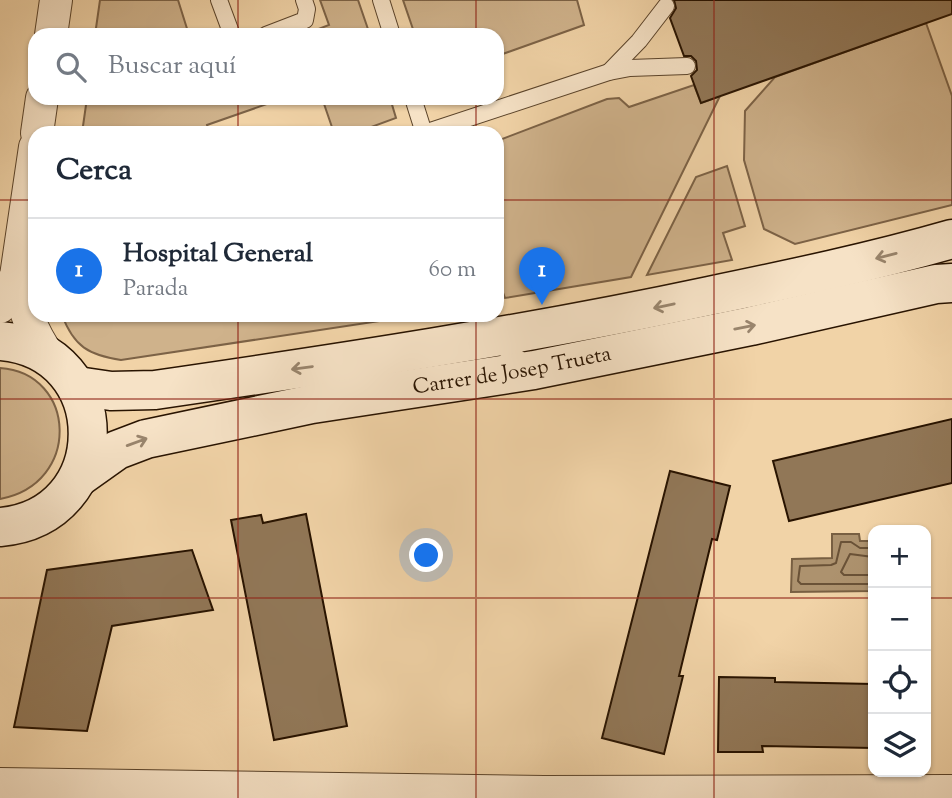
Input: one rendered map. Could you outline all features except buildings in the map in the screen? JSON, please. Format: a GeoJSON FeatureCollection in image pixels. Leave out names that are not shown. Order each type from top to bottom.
{"type":"FeatureCollection","features":[{"type":"Feature","properties":{"kind":"street"},"geometry":{"type":"LineString","coordinates":[[52,28],[56,0]]}},
{"type":"Feature","properties":{"kind":"street"},"geometry":{"type":"LineString","coordinates":[[38,126],[41,105]]}},
{"type":"Feature","properties":{"kind":"street"},"geometry":{"type":"LineString","coordinates":[[0,307],[16,276],[28,195]]}},
{"type":"Feature","properties":{"kind":"street","name":"Carrer de Josep Trueta"},"geometry":{"type":"LineString","coordinates":[[77,386],[111,391],[155,390],[624,314],[806,276],[952,239]]}},
{"type":"Feature","properties":{"kind":"street"},"geometry":{"type":"LineString","coordinates":[[16,276],[28,321]]}},
{"type":"Feature","properties":{"kind":"street","name":"Carrer de Josep Trueta"},"geometry":{"type":"LineString","coordinates":[[79,477],[117,450],[146,439],[326,394],[534,370],[952,283]]}},
{"type":"Feature","properties":{"kind":"street"},"geometry":{"type":"LineString","coordinates":[[6,531],[42,515],[63,499],[79,477],[89,447],[88,415],[77,386],[49,356],[28,322]]}},
{"type":"Feature","properties":{"kind":"street"},"geometry":{"type":"LineString","coordinates":[[0,341],[19,343],[49,356]]}},
{"type":"Feature","properties":{"kind":"street"},"geometry":{"type":"LineString","coordinates":[[0,784],[543,795],[952,791]]}},
{"type":"Feature","properties":{"kind":"lane"},"geometry":{"type":"LineString","coordinates":[[219,0],[229,28]]}},
{"type":"Feature","properties":{"kind":"lane"},"geometry":{"type":"LineString","coordinates":[[284,28],[304,20],[307,9],[304,0]]}},
{"type":"Feature","properties":{"kind":"lane"},"geometry":{"type":"LineString","coordinates":[[382,0],[390,28]]}},
{"type":"Feature","properties":{"kind":"lane"},"geometry":{"type":"LineString","coordinates":[[609,72],[639,41],[666,6]]}},
{"type":"Feature","properties":{"kind":"lane"},"geometry":{"type":"LineString","coordinates":[[445,126],[609,72],[630,68],[687,66]]}},
{"type":"Feature","properties":{"kind":"lane"},"geometry":{"type":"LineString","coordinates":[[415,105],[422,126]]}},
{"type":"Feature","properties":{"kind":"lane"},"geometry":{"type":"LineString","coordinates":[[481,337],[534,370]]}},
{"type":"Feature","properties":{"kind":"shaded area"},"geometry":{"type":"Polygon","coordinates":[[[100,0],[178,0],[187,28],[96,28],[100,0]]]}},
{"type":"Feature","properties":{"kind":"shaded area"},"geometry":{"type":"Polygon","coordinates":[[[320,0],[358,0],[368,28],[321,28],[329,25],[320,0]]]}},
{"type":"Feature","properties":{"kind":"shaded area"},"geometry":{"type":"Polygon","coordinates":[[[403,0],[577,0],[584,25],[504,54],[504,28],[413,28],[403,0]]]}},
{"type":"Feature","properties":{"kind":"shaded area"},"geometry":{"type":"Polygon","coordinates":[[[926,23],[952,96],[952,205],[795,244],[764,229],[744,160],[745,111],[775,77],[926,23]]]}},
{"type":"Feature","properties":{"kind":"shaded area"},"geometry":{"type":"Polygon","coordinates":[[[694,85],[701,103],[720,96],[631,277],[505,298],[504,138],[607,99],[619,98],[629,107],[694,85]]]}},
{"type":"Feature","properties":{"kind":"shaded area"},"geometry":{"type":"Polygon","coordinates":[[[86,105],[264,105],[207,126],[83,126],[86,105]]]}},
{"type":"Feature","properties":{"kind":"shaded area"},"geometry":{"type":"Polygon","coordinates":[[[324,105],[392,105],[396,118],[374,126],[332,126],[324,105]]]}},
{"type":"Feature","properties":{"kind":"shaded area"},"geometry":{"type":"Polygon","coordinates":[[[727,166],[745,226],[723,233],[732,260],[647,275],[696,177],[727,166]]]}},
{"type":"Feature","properties":{"kind":"shaded area"},"geometry":{"type":"Polygon","coordinates":[[[65,322],[373,322],[121,360],[84,348],[65,322]]]}},
{"type":"Feature","properties":{"kind":"shaded area"},"geometry":{"type":"Polygon","coordinates":[[[0,368],[25,374],[44,388],[55,408],[60,430],[56,452],[45,473],[27,489],[0,499],[0,368]]]}},
{"type":"Feature","properties":{"kind":"water"},"geometry":{"type":"Polygon","coordinates":[[[832,534],[859,534],[860,541],[868,541],[868,591],[791,592],[792,559],[832,558],[832,534]]]}},
{"type":"Feature","properties":{"kind":"place","name":"Hospital General"},"geometry":{"type":"Point","coordinates":[542,305]}}]}
